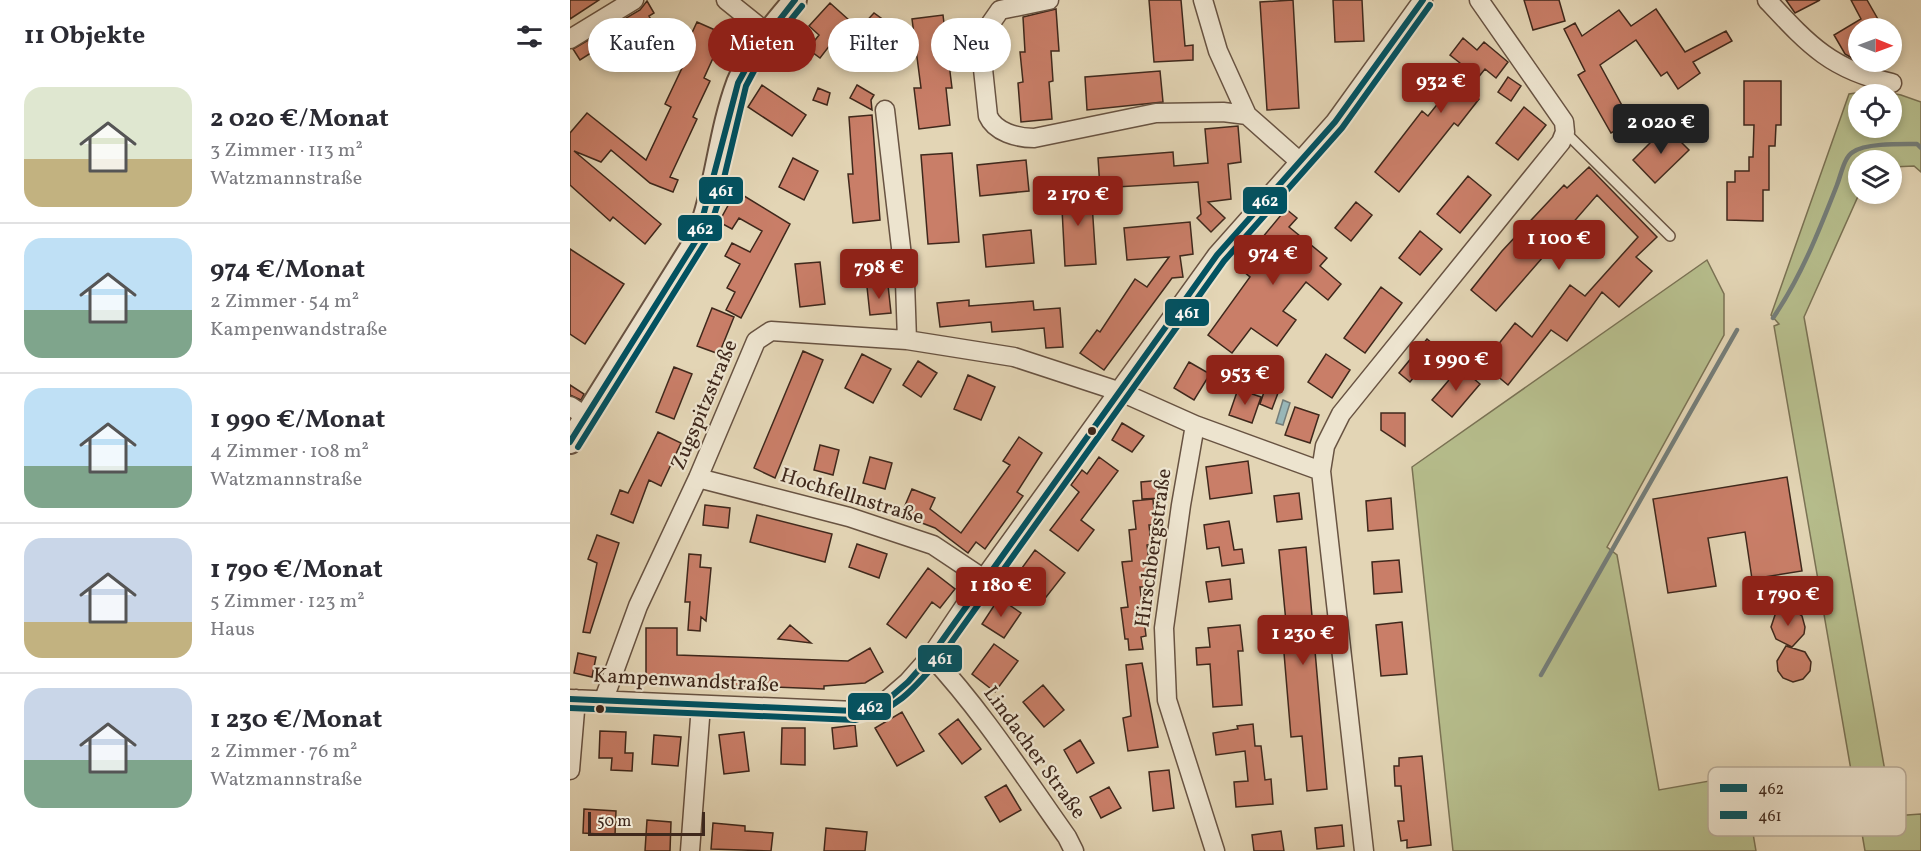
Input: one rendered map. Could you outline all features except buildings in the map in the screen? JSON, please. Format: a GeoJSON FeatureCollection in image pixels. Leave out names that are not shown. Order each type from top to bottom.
{"type":"FeatureCollection","features":[{"type":"Feature","properties":{"kind":"street"},"geometry":{"type":"LineString","coordinates":[[570,39],[634,0]]}},
{"type":"Feature","properties":{"kind":"street"},"geometry":{"type":"LineString","coordinates":[[726,0],[748,18]]}},
{"type":"Feature","properties":{"kind":"street"},"geometry":{"type":"LineString","coordinates":[[780,18],[795,0]]}},
{"type":"Feature","properties":{"kind":"street"},"geometry":{"type":"LineString","coordinates":[[1049,0],[1000,10],[984,33],[981,50],[988,116],[991,124],[1020,138],[1034,138],[1156,113],[1223,112],[1247,115]]}},
{"type":"Feature","properties":{"kind":"street"},"geometry":{"type":"LineString","coordinates":[[1203,0],[1218,51],[1247,115],[1299,161]]}},
{"type":"Feature","properties":{"kind":"street","name":"Kampenwandstraße"},"geometry":{"type":"LineString","coordinates":[[573,699],[855,711],[872,707],[897,692],[931,656],[1218,255],[1335,122],[1423,0]]}},
{"type":"Feature","properties":{"kind":"street"},"geometry":{"type":"LineString","coordinates":[[1364,851],[1321,471],[1325,446],[1341,414],[1561,142],[1565,132],[1564,122],[1479,0]]}},
{"type":"Feature","properties":{"kind":"street"},"geometry":{"type":"LineString","coordinates":[[1767,0],[1825,58],[1844,69],[1892,83]]}},
{"type":"Feature","properties":{"kind":"street"},"geometry":{"type":"LineString","coordinates":[[570,442],[578,411],[697,239],[709,206],[734,97],[745,72]]}},
{"type":"Feature","properties":{"kind":"street"},"geometry":{"type":"LineString","coordinates":[[885,110],[905,282],[907,340]]}},
{"type":"Feature","properties":{"kind":"street","name":"Zugspitzstraße"},"geometry":{"type":"LineString","coordinates":[[604,699],[638,606],[698,478],[756,341],[764,334],[780,331],[907,340],[1014,357],[1120,392],[1195,425],[1321,471]]}},
{"type":"Feature","properties":{"kind":"street","name":"Hirschbergstraße"},"geometry":{"type":"LineString","coordinates":[[1195,425],[1165,616],[1167,700],[1215,851]]}},
{"type":"Feature","properties":{"kind":"street","name":"Hochfellnstraße"},"geometry":{"type":"LineString","coordinates":[[698,478],[849,517],[933,545],[984,579]]}},
{"type":"Feature","properties":{"kind":"street","name":"Lindacher Straße"},"geometry":{"type":"LineString","coordinates":[[931,656],[956,683],[1011,755],[1074,851]]}},
{"type":"Feature","properties":{"kind":"street"},"geometry":{"type":"LineString","coordinates":[[570,770],[573,699]]}},
{"type":"Feature","properties":{"kind":"street"},"geometry":{"type":"LineString","coordinates":[[690,851],[701,705]]}},
{"type":"Feature","properties":{"kind":"lane"},"geometry":{"type":"LineString","coordinates":[[1565,132],[1670,236]]}},
{"type":"Feature","properties":{"kind":"green space"},"geometry":{"type":"Polygon","coordinates":[[[1902,95],[1921,102],[1921,172],[1914,166],[1902,167],[1902,150],[1848,150],[1848,204],[1855,204],[1804,317],[1884,767],[1850,767],[1774,326],[1779,324],[1771,315],[1848,97],[1848,138],[1902,138],[1902,95]]]}},
{"type":"Feature","properties":{"kind":"green space"},"geometry":{"type":"Polygon","coordinates":[[[1707,260],[1724,294],[1724,335],[1607,547],[1617,555],[1659,790],[1708,781],[1708,836],[1753,836],[1756,851],[1453,851],[1412,467],[1707,260]]]}},
{"type":"Feature","properties":{"kind":"green space"},"geometry":{"type":"Polygon","coordinates":[[[1921,814],[1921,851],[1865,851],[1862,836],[1906,836],[1906,815],[1921,814]]]}},
{"type":"Feature","properties":{"kind":"water"},"geometry":{"type":"Polygon","coordinates":[[[1283,400],[1290,403],[1283,425],[1276,423],[1283,400]]]}},
{"type":"Feature","properties":{"kind":"waterway"},"geometry":{"type":"LineString","coordinates":[[1773,318],[1809,253],[1850,154],[1866,147],[1884,145],[1917,144],[1921,148]]}},
{"type":"Feature","properties":{"kind":"waterway"},"geometry":{"type":"LineString","coordinates":[[1541,675],[1737,330]]}},
{"type":"Feature","properties":{"kind":"transit line","name":"462"},"geometry":{"type":"LineString","coordinates":[[570,442],[697,239],[738,83],[756,50],[795,0]]}},
{"type":"Feature","properties":{"kind":"transit line","name":"462"},"geometry":{"type":"LineString","coordinates":[[570,699],[855,711],[886,701],[908,682],[931,656],[1217,255],[1335,122],[1423,0]]}},
{"type":"Feature","properties":{"kind":"transit line","name":"461"},"geometry":{"type":"LineString","coordinates":[[570,708],[855,720],[881,711],[902,698],[938,661],[1224,261],[1342,128],[1430,5]]}},
{"type":"Feature","properties":{"kind":"transit line","name":"461"},"geometry":{"type":"LineString","coordinates":[[578,447],[705,243],[718,203],[746,86],[763,54],[802,6]]}}]}
